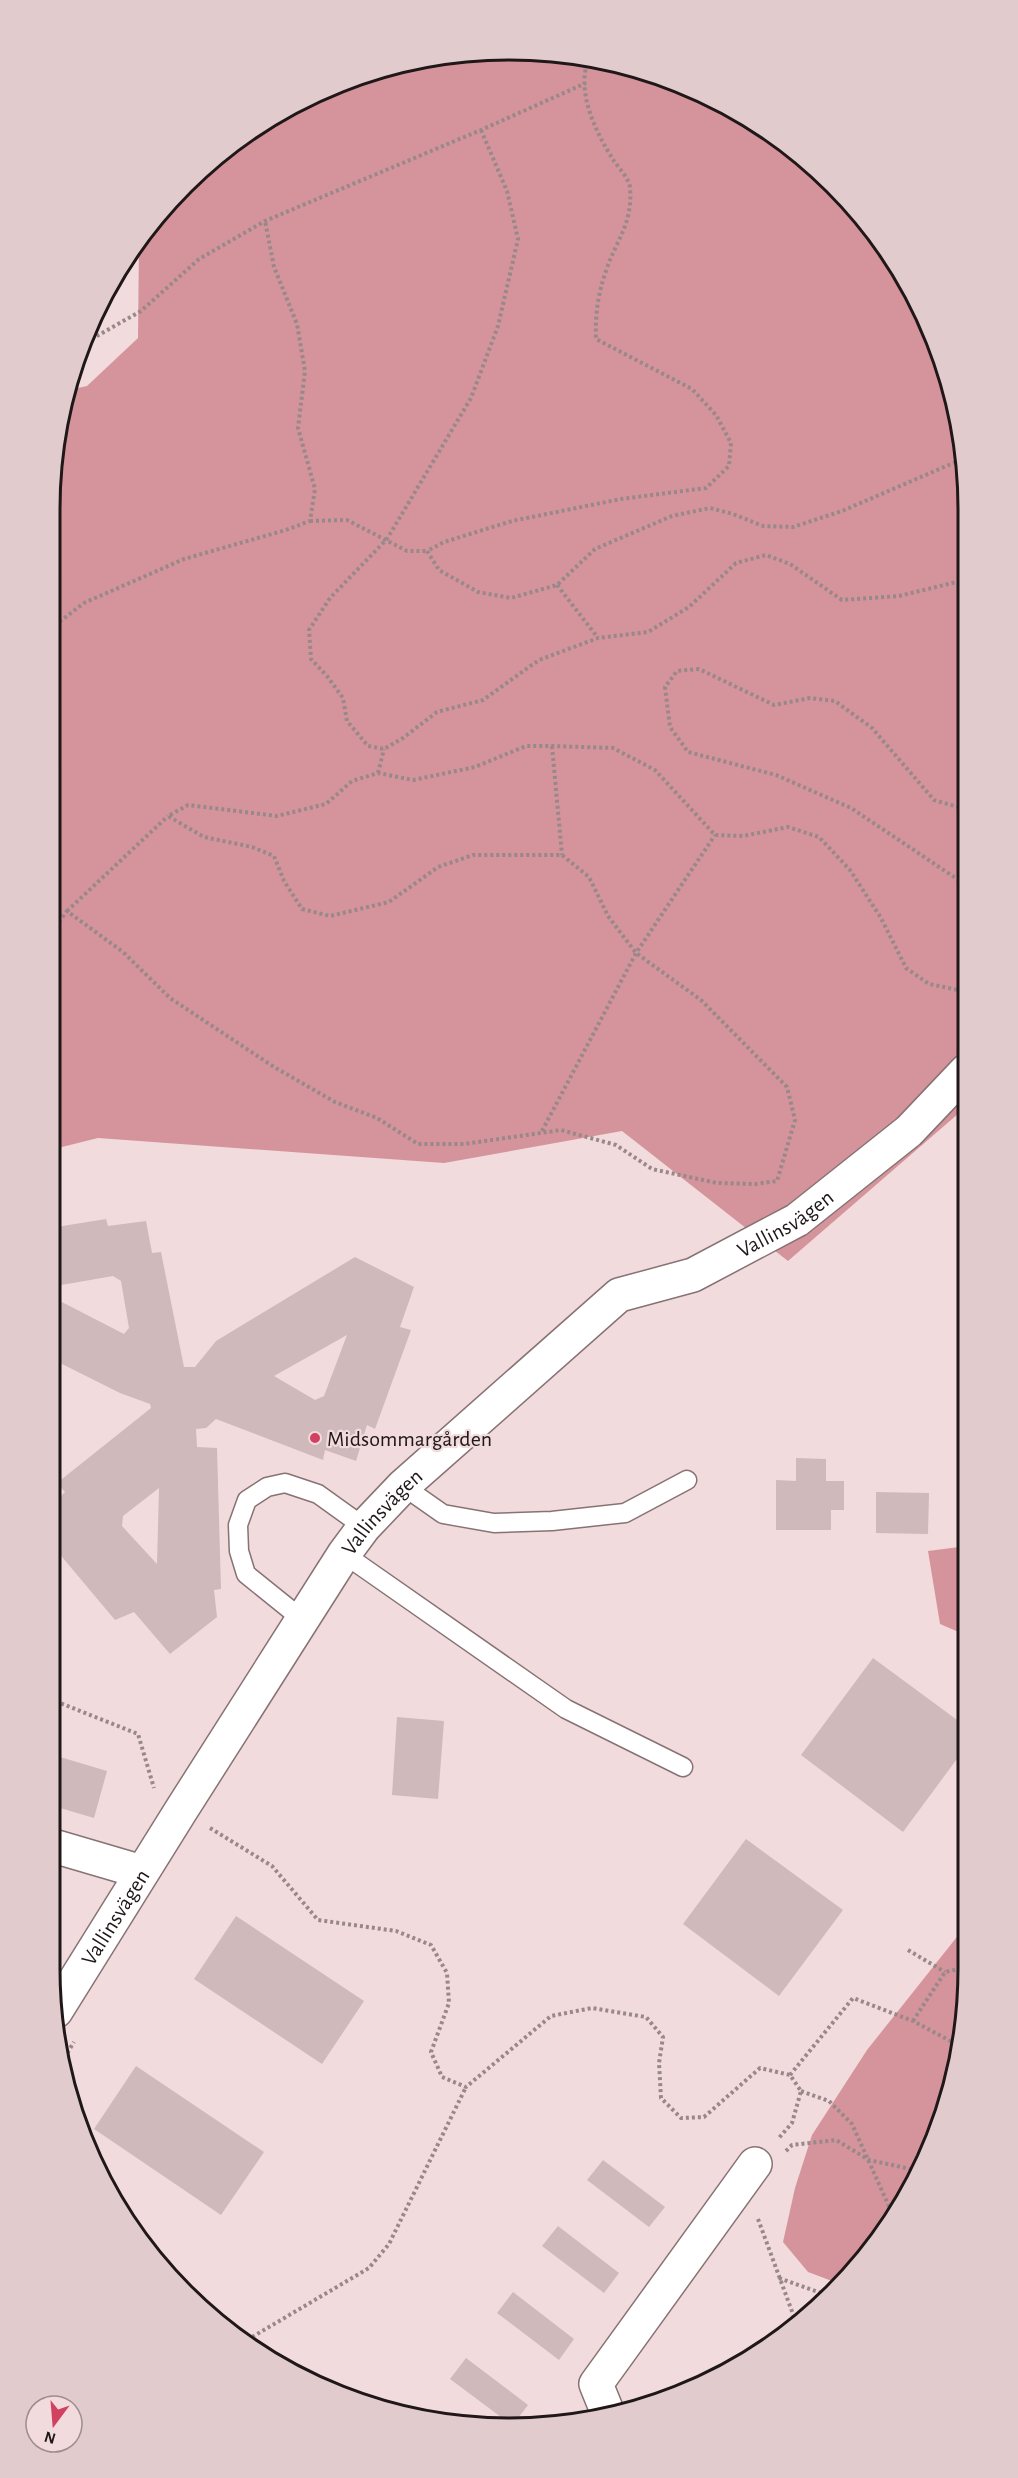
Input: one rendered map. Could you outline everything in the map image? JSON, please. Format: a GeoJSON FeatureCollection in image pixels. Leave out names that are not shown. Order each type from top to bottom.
{"type":"FeatureCollection","features":[{"type":"Feature","properties":{"kind":"street","name":"Vallinsvägen"},"geometry":{"type":"LineString","coordinates":[[62,2004],[142,1872],[344,1554],[364,1527],[403,1486],[619,1295],[693,1275],[797,1220],[909,1131],[958,1079]]}},
{"type":"Feature","properties":{"kind":"street"},"geometry":{"type":"LineString","coordinates":[[60,1848],[142,1872]]}},
{"type":"Feature","properties":{"kind":"street"},"geometry":{"type":"LineString","coordinates":[[605,2407],[596,2384],[755,2164]]}},
{"type":"Feature","properties":{"kind":"lane"},"geometry":{"type":"LineString","coordinates":[[403,1486],[443,1514],[494,1523],[552,1521],[625,1513],[687,1480]]}},
{"type":"Feature","properties":{"kind":"lane"},"geometry":{"type":"LineString","coordinates":[[303,1620],[246,1574],[238,1551],[238,1525],[247,1500],[267,1486],[285,1483],[318,1494],[364,1527]]}},
{"type":"Feature","properties":{"kind":"lane"},"geometry":{"type":"LineString","coordinates":[[344,1554],[566,1709],[683,1767]]}},
{"type":"Feature","properties":{"kind":"path"},"geometry":{"type":"LineString","coordinates":[[60,621],[84,603],[183,559],[310,521],[347,520],[407,551],[427,551],[444,542],[512,521],[621,499],[706,488],[729,466],[731,444],[716,415],[692,389],[596,339],[596,309],[606,269],[627,225],[631,186],[609,153],[588,113],[585,67]]}},
{"type":"Feature","properties":{"kind":"path"},"geometry":{"type":"LineString","coordinates":[[94,338],[141,311],[199,259],[265,221],[586,83]]}},
{"type":"Feature","properties":{"kind":"path"},"geometry":{"type":"LineString","coordinates":[[480,130],[507,190],[518,239],[498,326],[471,398],[387,539],[330,598],[309,630],[311,659],[343,698],[346,722],[368,746],[384,749],[403,738],[437,712],[483,700],[539,660],[598,638],[648,632],[689,607],[736,563],[766,555],[790,564],[842,600],[899,596],[958,582]]}},
{"type":"Feature","properties":{"kind":"path"},"geometry":{"type":"LineString","coordinates":[[265,221],[274,267],[297,324],[305,371],[298,428],[315,489],[310,521]]}},
{"type":"Feature","properties":{"kind":"path"},"geometry":{"type":"LineString","coordinates":[[427,551],[439,570],[478,592],[511,598],[557,585],[595,549],[672,516],[710,508],[763,526],[793,527],[842,511],[955,462]]}},
{"type":"Feature","properties":{"kind":"path"},"geometry":{"type":"LineString","coordinates":[[557,585],[598,638]]}},
{"type":"Feature","properties":{"kind":"path"},"geometry":{"type":"LineString","coordinates":[[958,807],[934,800],[872,728],[835,701],[810,698],[774,705],[699,669],[677,671],[665,687],[670,728],[688,752],[776,775],[851,808],[958,880]]}},
{"type":"Feature","properties":{"kind":"path"},"geometry":{"type":"LineString","coordinates":[[60,920],[168,816],[188,805],[277,816],[326,804],[352,781],[378,773],[413,780],[475,767],[526,746],[613,748],[655,770],[715,835],[743,836],[788,826],[819,837],[850,870],[881,918],[906,968],[929,984],[958,990]]}},
{"type":"Feature","properties":{"kind":"path"},"geometry":{"type":"LineString","coordinates":[[552,746],[562,855]]}},
{"type":"Feature","properties":{"kind":"path"},"geometry":{"type":"LineString","coordinates":[[378,773],[384,749]]}},
{"type":"Feature","properties":{"kind":"path"},"geometry":{"type":"LineString","coordinates":[[67,911],[123,952],[170,998],[274,1067],[335,1102],[377,1118],[418,1143],[464,1144],[561,1130],[616,1144],[652,1169],[717,1183],[755,1184],[777,1181],[795,1120],[787,1087],[701,1000],[636,954],[608,916],[589,877],[562,855],[473,855],[438,867],[389,902],[330,916],[302,909],[284,881],[274,856],[252,847],[204,837],[168,816]]}},
{"type":"Feature","properties":{"kind":"path"},"geometry":{"type":"LineString","coordinates":[[542,1131],[636,954],[715,835]]}},
{"type":"Feature","properties":{"kind":"path"},"geometry":{"type":"LineString","coordinates":[[60,1703],[138,1734],[156,1796],[272,1866],[318,1920],[396,1931],[431,1945],[447,1973],[449,2003],[431,2052],[442,2077],[466,2087]]}},
{"type":"Feature","properties":{"kind":"path"},"geometry":{"type":"LineString","coordinates":[[908,1950],[945,1972],[958,1969]]}},
{"type":"Feature","properties":{"kind":"path"},"geometry":{"type":"LineString","coordinates":[[913,2021],[945,1972]]}},
{"type":"Feature","properties":{"kind":"path"},"geometry":{"type":"LineString","coordinates":[[790,2075],[853,1998],[913,2021],[952,2042]]}},
{"type":"Feature","properties":{"kind":"path"},"geometry":{"type":"LineString","coordinates":[[253,2337],[369,2268],[389,2244],[466,2087],[551,2016],[591,2008],[646,2017],[663,2037],[659,2063],[661,2098],[681,2118],[704,2117],[760,2068],[790,2075],[801,2091],[829,2101],[852,2124],[889,2207]]}},
{"type":"Feature","properties":{"kind":"path"},"geometry":{"type":"LineString","coordinates":[[755,2164],[792,2123],[801,2091]]}},
{"type":"Feature","properties":{"kind":"path"},"geometry":{"type":"LineString","coordinates":[[785,2152],[792,2145],[836,2140],[869,2160],[911,2169]]}},
{"type":"Feature","properties":{"kind":"path"},"geometry":{"type":"LineString","coordinates":[[758,2217],[794,2316]]}},
{"type":"Feature","properties":{"kind":"path"},"geometry":{"type":"LineString","coordinates":[[779,2277],[820,2292]]}},
{"type":"Feature","properties":{"kind":"shaded area"},"geometry":{"type":"Polygon","coordinates":[[[509,60],[568,64],[625,75],[708,106],[758,136],[805,171],[847,213],[865,236],[898,284],[912,310],[943,393],[954,450],[958,509],[958,1114],[788,1261],[622,1131],[444,1163],[98,1138],[60,1148],[61,480],[64,450],[76,388],[87,386],[138,338],[139,256],[171,213],[213,171],[285,120],[337,94],[393,75],[450,64],[509,60]]]}},
{"type":"Feature","properties":{"kind":"shaded area"},"geometry":{"type":"Polygon","coordinates":[[[958,1547],[958,1632],[940,1624],[928,1551],[958,1547]]]}},
{"type":"Feature","properties":{"kind":"shaded area"},"geometry":{"type":"Polygon","coordinates":[[[958,1936],[954,2028],[943,2085],[924,2141],[898,2194],[865,2242],[831,2281],[808,2272],[783,2242],[795,2188],[812,2135],[867,2050],[958,1936]]]}},
{"type":"Feature","properties":{"kind":"building","name":"Midsommargården"},"geometry":{"type":"Polygon","coordinates":[[[106,1219],[108,1226],[146,1221],[152,1253],[161,1252],[184,1367],[195,1367],[216,1341],[355,1257],[414,1287],[400,1327],[411,1330],[375,1429],[367,1425],[356,1461],[325,1450],[323,1460],[216,1419],[206,1428],[196,1429],[197,1447],[217,1448],[221,1589],[214,1590],[217,1617],[170,1654],[134,1612],[115,1620],[60,1555],[60,1497],[65,1492],[60,1486],[60,1481],[151,1408],[150,1404],[120,1393],[60,1363],[60,1301],[124,1334],[129,1328],[121,1281],[113,1276],[60,1285],[60,1226],[106,1219]],[[347,1335],[274,1376],[315,1400],[324,1396],[347,1335]],[[159,1488],[123,1516],[122,1526],[157,1564],[159,1488]]]}},
{"type":"Feature","properties":{"kind":"building"},"geometry":{"type":"Polygon","coordinates":[[[796,1458],[826,1459],[826,1481],[844,1481],[844,1510],[831,1510],[831,1530],[776,1530],[776,1480],[796,1481],[796,1458]]]}},
{"type":"Feature","properties":{"kind":"building"},"geometry":{"type":"Polygon","coordinates":[[[876,1492],[929,1493],[928,1534],[876,1533],[876,1492]]]}},
{"type":"Feature","properties":{"kind":"building"},"geometry":{"type":"Polygon","coordinates":[[[873,1658],[958,1721],[958,1758],[903,1832],[801,1755],[873,1658]]]}},
{"type":"Feature","properties":{"kind":"building"},"geometry":{"type":"Polygon","coordinates":[[[397,1717],[444,1721],[438,1799],[392,1795],[397,1717]]]}},
{"type":"Feature","properties":{"kind":"building"},"geometry":{"type":"Polygon","coordinates":[[[60,1757],[107,1771],[94,1818],[60,1808],[60,1757]]]}},
{"type":"Feature","properties":{"kind":"building"},"geometry":{"type":"Polygon","coordinates":[[[746,1839],[843,1910],[779,1996],[683,1924],[746,1839]]]}},
{"type":"Feature","properties":{"kind":"building"},"geometry":{"type":"Polygon","coordinates":[[[236,1916],[364,2001],[322,2064],[194,1979],[236,1916]]]}},
{"type":"Feature","properties":{"kind":"building"},"geometry":{"type":"Polygon","coordinates":[[[136,2066],[264,2152],[221,2215],[94,2129],[136,2066]]]}},
{"type":"Feature","properties":{"kind":"building"},"geometry":{"type":"Polygon","coordinates":[[[603,2160],[665,2207],[649,2227],[587,2180],[603,2160]]]}},
{"type":"Feature","properties":{"kind":"building"},"geometry":{"type":"Polygon","coordinates":[[[558,2226],[619,2273],[604,2293],[542,2246],[558,2226]]]}},
{"type":"Feature","properties":{"kind":"building"},"geometry":{"type":"Polygon","coordinates":[[[513,2292],[574,2339],[559,2360],[497,2313],[513,2292]]]}},
{"type":"Feature","properties":{"kind":"building"},"geometry":{"type":"Polygon","coordinates":[[[466,2358],[528,2405],[518,2418],[502,2418],[450,2379],[466,2358]]]}},
{"type":"Feature","properties":{"kind":"place","name":"Midsommargården"},"geometry":{"type":"Point","coordinates":[315,1438]}}]}
